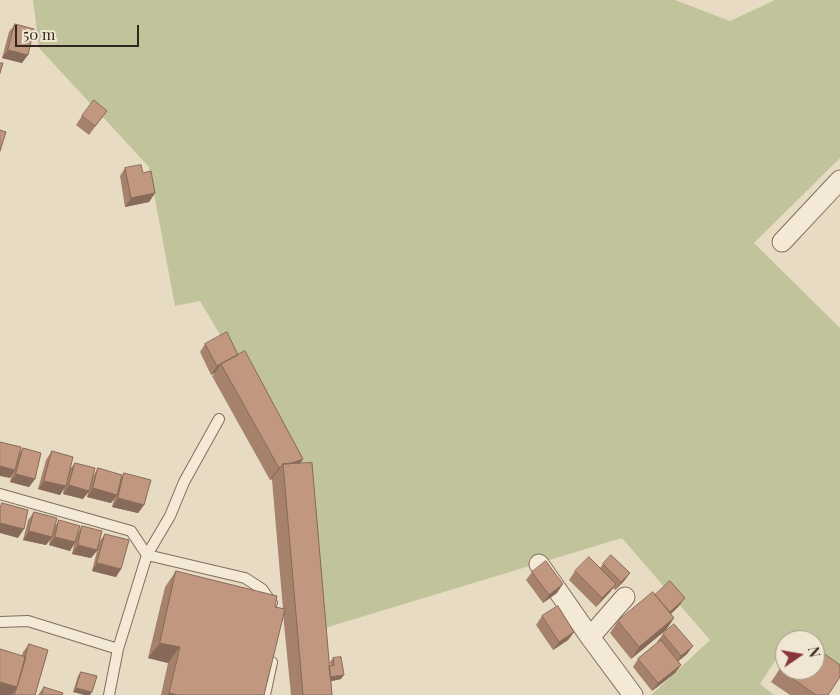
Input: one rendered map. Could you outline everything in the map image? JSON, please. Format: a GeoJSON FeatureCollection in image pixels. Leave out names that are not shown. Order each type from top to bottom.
{"type":"FeatureCollection","features":[{"type":"Feature","properties":{"kind":"street"},"geometry":{"type":"LineString","coordinates":[[782,242],[840,180]]}},
{"type":"Feature","properties":{"kind":"street"},"geometry":{"type":"LineString","coordinates":[[538,564],[633,695]]}},
{"type":"Feature","properties":{"kind":"street"},"geometry":{"type":"LineString","coordinates":[[590,637],[625,598]]}},
{"type":"Feature","properties":{"kind":"lane"},"geometry":{"type":"LineString","coordinates":[[109,695],[118,649],[148,556],[170,516],[184,482],[219,419]]}},
{"type":"Feature","properties":{"kind":"lane"},"geometry":{"type":"LineString","coordinates":[[0,494],[132,531],[148,556],[245,578],[262,589],[272,603],[274,611]]}},
{"type":"Feature","properties":{"kind":"lane"},"geometry":{"type":"LineString","coordinates":[[0,622],[28,621],[118,649]]}},
{"type":"Feature","properties":{"kind":"lane"},"geometry":{"type":"LineString","coordinates":[[265,695],[274,647]]}},
{"type":"Feature","properties":{"kind":"green space"},"geometry":{"type":"Polygon","coordinates":[[[33,0],[675,0],[730,21],[775,0],[840,0],[840,158],[754,243],[840,328],[840,675],[825,666],[825,630],[775,630],[775,661],[760,684],[774,695],[651,695],[710,640],[622,538],[315,631],[303,474],[200,301],[175,306],[149,167],[39,48],[33,0]]]}},
{"type":"Feature","properties":{"kind":"building"},"geometry":{"type":"Polygon","coordinates":[[[15,24],[34,29],[28,55],[8,50],[15,24]]]}},
{"type":"Feature","properties":{"kind":"building"},"geometry":{"type":"Polygon","coordinates":[[[94,100],[107,111],[95,126],[82,116],[94,100]]]}},
{"type":"Feature","properties":{"kind":"building"},"geometry":{"type":"Polygon","coordinates":[[[0,130],[6,132],[0,151],[0,130]]]}},
{"type":"Feature","properties":{"kind":"building"},"geometry":{"type":"Polygon","coordinates":[[[141,165],[143,173],[151,171],[155,193],[131,198],[125,168],[141,165]]]}},
{"type":"Feature","properties":{"kind":"building"},"geometry":{"type":"Polygon","coordinates":[[[227,332],[238,355],[217,366],[205,344],[227,332]]]}},
{"type":"Feature","properties":{"kind":"building"},"geometry":{"type":"Polygon","coordinates":[[[245,351],[303,459],[283,464],[279,468],[221,364],[245,351]]]}},
{"type":"Feature","properties":{"kind":"building"},"geometry":{"type":"Polygon","coordinates":[[[0,442],[21,447],[15,470],[0,466],[0,442]]]}},
{"type":"Feature","properties":{"kind":"building"},"geometry":{"type":"Polygon","coordinates":[[[23,448],[41,453],[35,479],[16,474],[23,448]]]}},
{"type":"Feature","properties":{"kind":"building"},"geometry":{"type":"Polygon","coordinates":[[[52,451],[73,457],[66,486],[44,481],[52,451]]]}},
{"type":"Feature","properties":{"kind":"building"},"geometry":{"type":"Polygon","coordinates":[[[75,463],[95,468],[89,491],[69,485],[75,463]]]}},
{"type":"Feature","properties":{"kind":"building"},"geometry":{"type":"Polygon","coordinates":[[[312,463],[332,695],[303,695],[283,464],[312,463]]]}},
{"type":"Feature","properties":{"kind":"building"},"geometry":{"type":"Polygon","coordinates":[[[98,468],[122,475],[117,495],[93,488],[98,468]]]}},
{"type":"Feature","properties":{"kind":"building"},"geometry":{"type":"Polygon","coordinates":[[[124,473],[151,480],[144,505],[118,498],[124,473]]]}},
{"type":"Feature","properties":{"kind":"building"},"geometry":{"type":"Polygon","coordinates":[[[2,503],[28,510],[24,529],[0,523],[2,503]]]}},
{"type":"Feature","properties":{"kind":"building"},"geometry":{"type":"Polygon","coordinates":[[[34,512],[57,518],[52,537],[29,531],[34,512]]]}},
{"type":"Feature","properties":{"kind":"building"},"geometry":{"type":"Polygon","coordinates":[[[59,520],[80,526],[75,542],[55,537],[59,520]]]}},
{"type":"Feature","properties":{"kind":"building"},"geometry":{"type":"Polygon","coordinates":[[[82,526],[102,531],[97,550],[78,545],[82,526]]]}},
{"type":"Feature","properties":{"kind":"building"},"geometry":{"type":"Polygon","coordinates":[[[105,534],[129,540],[121,569],[97,563],[105,534]]]}},
{"type":"Feature","properties":{"kind":"building"},"geometry":{"type":"Polygon","coordinates":[[[611,555],[630,573],[621,582],[603,564],[611,555]]]}},
{"type":"Feature","properties":{"kind":"building"},"geometry":{"type":"Polygon","coordinates":[[[589,557],[616,584],[602,598],[575,571],[589,557]]]}},
{"type":"Feature","properties":{"kind":"building"},"geometry":{"type":"Polygon","coordinates":[[[546,561],[563,584],[549,595],[532,572],[546,561]]]}},
{"type":"Feature","properties":{"kind":"building"},"geometry":{"type":"Polygon","coordinates":[[[176,571],[277,596],[275,607],[285,609],[264,695],[178,695],[169,693],[180,647],[160,643],[176,571]]]}},
{"type":"Feature","properties":{"kind":"building"},"geometry":{"type":"Polygon","coordinates":[[[670,581],[685,598],[670,612],[655,595],[670,581]]]}},
{"type":"Feature","properties":{"kind":"building"},"geometry":{"type":"Polygon","coordinates":[[[653,592],[674,618],[639,647],[618,621],[653,592]]]}},
{"type":"Feature","properties":{"kind":"building"},"geometry":{"type":"Polygon","coordinates":[[[558,606],[574,632],[559,642],[542,616],[558,606]]]}},
{"type":"Feature","properties":{"kind":"building"},"geometry":{"type":"Polygon","coordinates":[[[674,624],[693,646],[681,656],[663,634],[674,624]]]}},
{"type":"Feature","properties":{"kind":"building"},"geometry":{"type":"Polygon","coordinates":[[[661,640],[681,665],[658,683],[638,659],[661,640]]]}},
{"type":"Feature","properties":{"kind":"building"},"geometry":{"type":"Polygon","coordinates":[[[29,644],[48,650],[35,695],[14,695],[17,687],[29,644]]]}},
{"type":"Feature","properties":{"kind":"building"},"geometry":{"type":"Polygon","coordinates":[[[0,649],[26,657],[17,687],[0,682],[0,649]]]}},
{"type":"Feature","properties":{"kind":"building"},"geometry":{"type":"Polygon","coordinates":[[[825,654],[840,665],[840,677],[828,695],[816,695],[795,680],[825,680],[825,654]]]}},
{"type":"Feature","properties":{"kind":"building"},"geometry":{"type":"Polygon","coordinates":[[[341,657],[344,675],[330,677],[329,666],[334,665],[333,658],[341,657]]]}},
{"type":"Feature","properties":{"kind":"building"},"geometry":{"type":"Polygon","coordinates":[[[81,672],[97,676],[92,692],[76,688],[81,672]]]}},
{"type":"Feature","properties":{"kind":"building"},"geometry":{"type":"Polygon","coordinates":[[[44,687],[63,693],[62,695],[42,695],[44,687]]]}}]}
